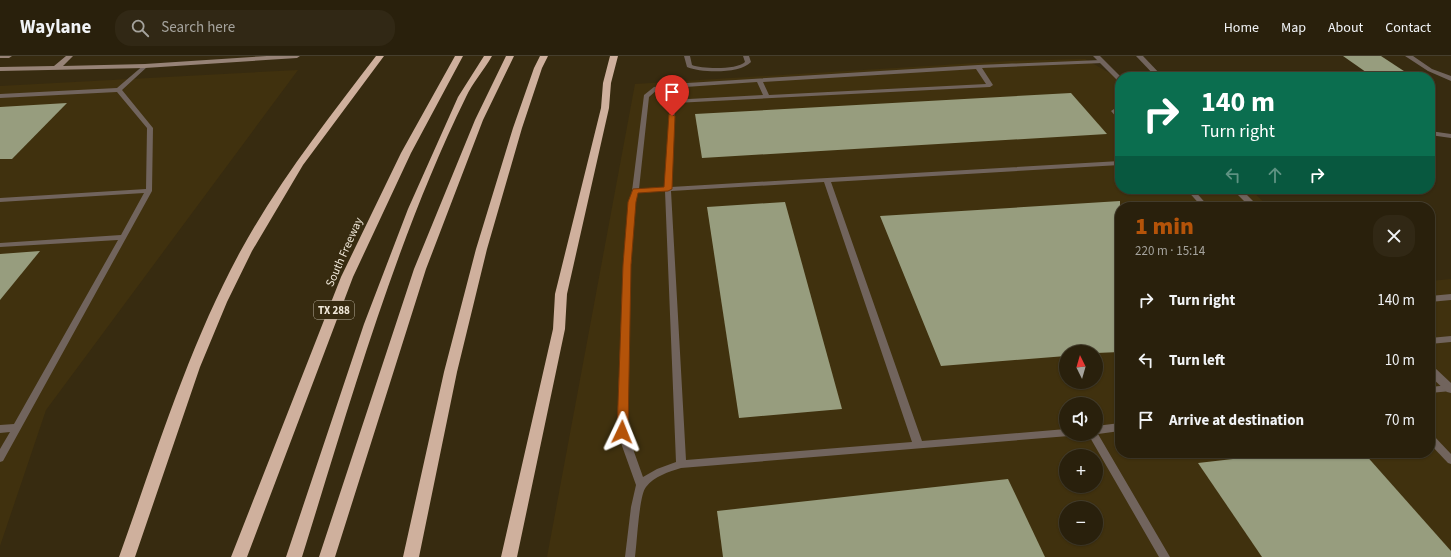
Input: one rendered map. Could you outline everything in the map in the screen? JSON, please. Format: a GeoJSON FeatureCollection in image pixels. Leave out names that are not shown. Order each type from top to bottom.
{"type":"FeatureCollection","features":[{"type":"Feature","properties":{"kind":"highway"},"geometry":{"type":"LineString","coordinates":[[127,557],[194,367],[221,302],[246,251],[299,164],[380,56]]}},
{"type":"Feature","properties":{"kind":"highway","name":"South Freeway"},"geometry":{"type":"LineString","coordinates":[[239,557],[347,277],[406,153],[459,56]]}},
{"type":"Feature","properties":{"kind":"highway"},"geometry":{"type":"LineString","coordinates":[[411,557],[438,425],[470,296],[507,159],[538,68],[544,56]]}},
{"type":"Feature","properties":{"kind":"highway"},"geometry":{"type":"LineString","coordinates":[[509,557],[559,329],[561,294],[605,108],[607,84],[614,56]]}},
{"type":"Feature","properties":{"kind":"highway"},"geometry":{"type":"LineString","coordinates":[[327,557],[420,269],[479,120],[508,60]]}},
{"type":"Feature","properties":{"kind":"highway"},"geometry":{"type":"LineString","coordinates":[[294,557],[348,388],[407,220],[463,96],[485,61]]}},
{"type":"Feature","properties":{"kind":"street"},"geometry":{"type":"LineString","coordinates":[[0,56],[8,56]]}},
{"type":"Feature","properties":{"kind":"street"},"geometry":{"type":"LineString","coordinates":[[56,68],[70,56]]}},
{"type":"Feature","properties":{"kind":"street"},"geometry":{"type":"LineString","coordinates":[[145,66],[154,56]]}},
{"type":"Feature","properties":{"kind":"street"},"geometry":{"type":"LineString","coordinates":[[0,69],[145,66],[297,56]]}},
{"type":"Feature","properties":{"kind":"street"},"geometry":{"type":"LineString","coordinates":[[1096,56],[1115,75]]}},
{"type":"Feature","properties":{"kind":"street"},"geometry":{"type":"LineString","coordinates":[[1139,56],[1155,72]]}},
{"type":"Feature","properties":{"kind":"street"},"geometry":{"type":"LineString","coordinates":[[1408,56],[1435,72]]}},
{"type":"Feature","properties":{"kind":"street"},"geometry":{"type":"LineString","coordinates":[[1435,72],[1451,79]]}},
{"type":"Feature","properties":{"kind":"street"},"geometry":{"type":"LineString","coordinates":[[1435,134],[1451,136]]}},
{"type":"Feature","properties":{"kind":"street"},"geometry":{"type":"LineString","coordinates":[[1241,194],[1250,202]]}},
{"type":"Feature","properties":{"kind":"street"},"geometry":{"type":"LineString","coordinates":[[1435,375],[1450,389]]}},
{"type":"Feature","properties":{"kind":"lane"},"geometry":{"type":"LineString","coordinates":[[687,56],[689,66],[695,69],[740,67],[748,62],[746,56]]}},
{"type":"Feature","properties":{"kind":"lane"},"geometry":{"type":"LineString","coordinates":[[630,557],[637,498],[641,484],[622,432],[627,265],[632,202],[635,191],[646,96],[656,88],[671,86],[1101,62]]}},
{"type":"Feature","properties":{"kind":"lane"},"geometry":{"type":"LineString","coordinates":[[0,96],[119,90],[145,66]]}},
{"type":"Feature","properties":{"kind":"lane"},"geometry":{"type":"LineString","coordinates":[[680,464],[668,189],[672,101],[990,85],[978,68]]}},
{"type":"Feature","properties":{"kind":"lane"},"geometry":{"type":"LineString","coordinates":[[759,80],[767,97]]}},
{"type":"Feature","properties":{"kind":"lane"},"geometry":{"type":"LineString","coordinates":[[0,458],[149,191],[150,128],[119,90]]}},
{"type":"Feature","properties":{"kind":"lane"},"geometry":{"type":"LineString","coordinates":[[635,191],[1115,163]]}},
{"type":"Feature","properties":{"kind":"lane"},"geometry":{"type":"LineString","coordinates":[[828,180],[918,444]]}},
{"type":"Feature","properties":{"kind":"lane"},"geometry":{"type":"LineString","coordinates":[[0,200],[149,191]]}},
{"type":"Feature","properties":{"kind":"lane"},"geometry":{"type":"LineString","coordinates":[[1194,194],[1201,202]]}},
{"type":"Feature","properties":{"kind":"lane"},"geometry":{"type":"LineString","coordinates":[[0,245],[124,237]]}},
{"type":"Feature","properties":{"kind":"lane"},"geometry":{"type":"LineString","coordinates":[[1435,299],[1451,297]]}},
{"type":"Feature","properties":{"kind":"lane"},"geometry":{"type":"LineString","coordinates":[[1435,341],[1451,339]]}},
{"type":"Feature","properties":{"kind":"lane"},"geometry":{"type":"LineString","coordinates":[[1435,390],[1450,389]]}},
{"type":"Feature","properties":{"kind":"lane"},"geometry":{"type":"LineString","coordinates":[[0,429],[18,427]]}},
{"type":"Feature","properties":{"kind":"lane"},"geometry":{"type":"LineString","coordinates":[[1103,429],[1115,428]]}},
{"type":"Feature","properties":{"kind":"lane"},"geometry":{"type":"LineString","coordinates":[[641,484],[657,473],[680,464],[1059,434]]}},
{"type":"Feature","properties":{"kind":"lane"},"geometry":{"type":"LineString","coordinates":[[1098,441],[1165,557]]}},
{"type":"Feature","properties":{"kind":"lane"},"geometry":{"type":"LineString","coordinates":[[1435,443],[1451,460]]}},
{"type":"Feature","properties":{"kind":"shaded area"},"geometry":{"type":"Polygon","coordinates":[[[1085,59],[1115,76],[1115,194],[1255,194],[1264,202],[1115,202],[1115,458],[1435,458],[1435,281],[1451,279],[1451,557],[547,557],[635,84],[1009,61],[1085,59]]]}},
{"type":"Feature","properties":{"kind":"shaded area"},"geometry":{"type":"Polygon","coordinates":[[[298,70],[46,410],[0,546],[0,86],[298,70]]]}},
{"type":"Feature","properties":{"kind":"building"},"geometry":{"type":"Polygon","coordinates":[[[1343,56],[1381,56],[1405,72],[1366,72],[1343,56]]]}},
{"type":"Feature","properties":{"kind":"building"},"geometry":{"type":"Polygon","coordinates":[[[1071,93],[1107,134],[702,158],[695,114],[1071,93]]]}},
{"type":"Feature","properties":{"kind":"building"},"geometry":{"type":"Polygon","coordinates":[[[67,103],[12,159],[0,159],[0,107],[67,103]]]}},
{"type":"Feature","properties":{"kind":"building"},"geometry":{"type":"Polygon","coordinates":[[[1120,201],[1115,202],[1115,352],[1103,353],[1103,345],[1059,345],[1059,357],[941,366],[880,216],[1120,201]]]}},
{"type":"Feature","properties":{"kind":"building"},"geometry":{"type":"Polygon","coordinates":[[[785,202],[842,409],[739,418],[707,207],[785,202]]]}},
{"type":"Feature","properties":{"kind":"building"},"geometry":{"type":"Polygon","coordinates":[[[40,251],[0,300],[0,254],[40,251]]]}},
{"type":"Feature","properties":{"kind":"building"},"geometry":{"type":"Polygon","coordinates":[[[1242,458],[1368,458],[1451,551],[1451,557],[1262,557],[1198,463],[1242,458]]]}},
{"type":"Feature","properties":{"kind":"building"},"geometry":{"type":"Polygon","coordinates":[[[1008,479],[1045,557],[723,557],[717,511],[1008,479]]]}},
{"type":"Feature","properties":{"kind":"route"},"geometry":{"type":"LineString","coordinates":[[622,432],[627,265],[632,202],[635,191],[668,189],[672,116]]}}]}
